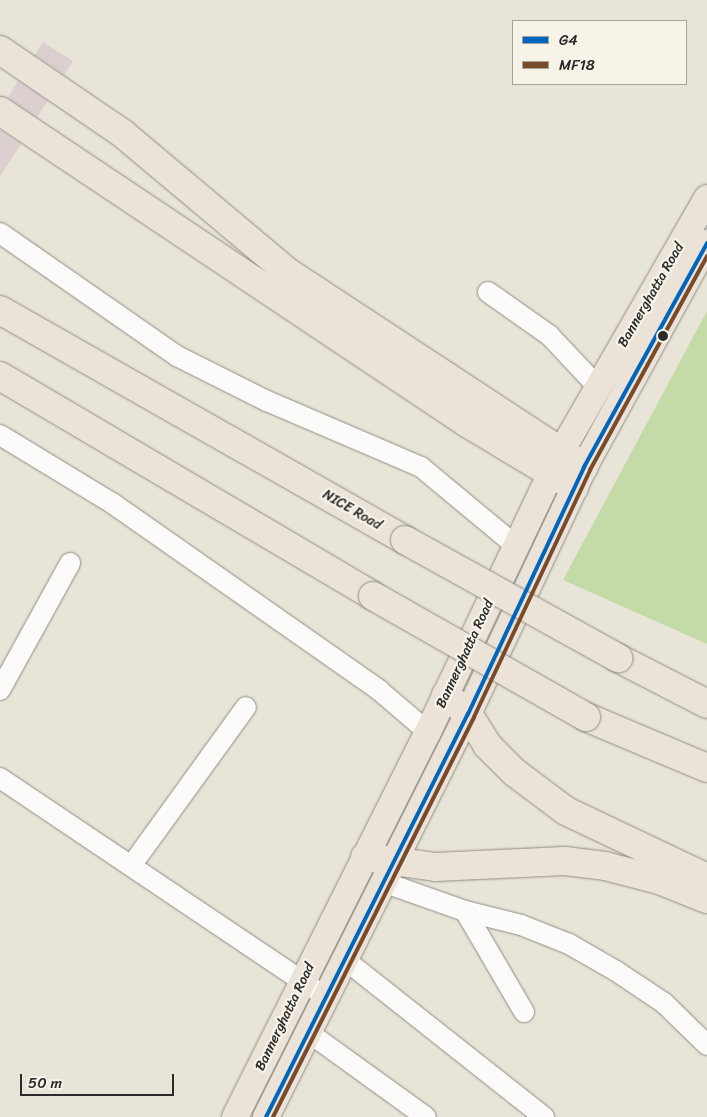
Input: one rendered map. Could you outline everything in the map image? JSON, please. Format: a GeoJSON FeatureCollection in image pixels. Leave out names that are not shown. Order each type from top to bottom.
{"type":"FeatureCollection","features":[{"type":"Feature","properties":{"kind":"highway"},"geometry":{"type":"LineString","coordinates":[[0,50],[122,133],[289,273],[555,462],[579,477]]}},
{"type":"Feature","properties":{"kind":"highway"},"geometry":{"type":"LineString","coordinates":[[0,110],[467,423],[555,462]]}},
{"type":"Feature","properties":{"kind":"highway","name":"NICE Road"},"geometry":{"type":"LineString","coordinates":[[0,310],[405,540],[618,658],[707,704]]}},
{"type":"Feature","properties":{"kind":"highway"},"geometry":{"type":"LineString","coordinates":[[0,376],[373,596],[586,716],[707,768]]}},
{"type":"Feature","properties":{"kind":"highway"},"geometry":{"type":"LineString","coordinates":[[446,694],[468,714],[487,745],[514,772],[566,810],[707,878]]}},
{"type":"Feature","properties":{"kind":"highway"},"geometry":{"type":"LineString","coordinates":[[365,857],[388,872],[435,867],[565,861],[605,866],[659,880],[707,898]]}},
{"type":"Feature","properties":{"kind":"main road","name":"Bannerghatta Road"},"geometry":{"type":"LineString","coordinates":[[235,1117],[428,732],[555,462],[707,198]]}},
{"type":"Feature","properties":{"kind":"main road","name":"Bannerghatta Road"},"geometry":{"type":"LineString","coordinates":[[266,1117],[468,714],[579,477],[707,244]]}},
{"type":"Feature","properties":{"kind":"street"},"geometry":{"type":"LineString","coordinates":[[0,233],[177,356],[267,401],[421,467],[516,546]]}},
{"type":"Feature","properties":{"kind":"street"},"geometry":{"type":"LineString","coordinates":[[488,292],[549,335],[598,387]]}},
{"type":"Feature","properties":{"kind":"street"},"geometry":{"type":"LineString","coordinates":[[0,434],[112,503],[380,691],[428,732]]}},
{"type":"Feature","properties":{"kind":"street"},"geometry":{"type":"LineString","coordinates":[[0,690],[70,563]]}},
{"type":"Feature","properties":{"kind":"street"},"geometry":{"type":"LineString","coordinates":[[131,866],[246,707]]}},
{"type":"Feature","properties":{"kind":"street"},"geometry":{"type":"LineString","coordinates":[[0,778],[326,997]]}},
{"type":"Feature","properties":{"kind":"street"},"geometry":{"type":"LineString","coordinates":[[388,872],[465,911],[521,925],[569,944],[609,966],[664,1003],[707,1045]]}},
{"type":"Feature","properties":{"kind":"street"},"geometry":{"type":"LineString","coordinates":[[465,911],[524,1012]]}},
{"type":"Feature","properties":{"kind":"street"},"geometry":{"type":"LineString","coordinates":[[344,959],[544,1117]]}},
{"type":"Feature","properties":{"kind":"street"},"geometry":{"type":"LineString","coordinates":[[308,1032],[426,1117]]}},
{"type":"Feature","properties":{"kind":"green space"},"geometry":{"type":"Polygon","coordinates":[[[707,311],[707,644],[563,580],[707,311]]]}},
{"type":"Feature","properties":{"kind":"building"},"geometry":{"type":"Polygon","coordinates":[[[43,42],[73,61],[64,75],[35,55],[43,42]]]}},
{"type":"Feature","properties":{"kind":"building"},"geometry":{"type":"Polygon","coordinates":[[[18,81],[48,101],[37,117],[8,98],[18,81]]]}},
{"type":"Feature","properties":{"kind":"building"},"geometry":{"type":"Polygon","coordinates":[[[0,130],[21,144],[0,176],[0,130]]]}},
{"type":"Feature","properties":{"kind":"transit line","name":"G4"},"geometry":{"type":"LineString","coordinates":[[266,1117],[468,714],[584,467],[707,243]]}},
{"type":"Feature","properties":{"kind":"transit line","name":"MF18"},"geometry":{"type":"LineString","coordinates":[[273,1117],[474,717],[590,470],[707,256]]}}]}
